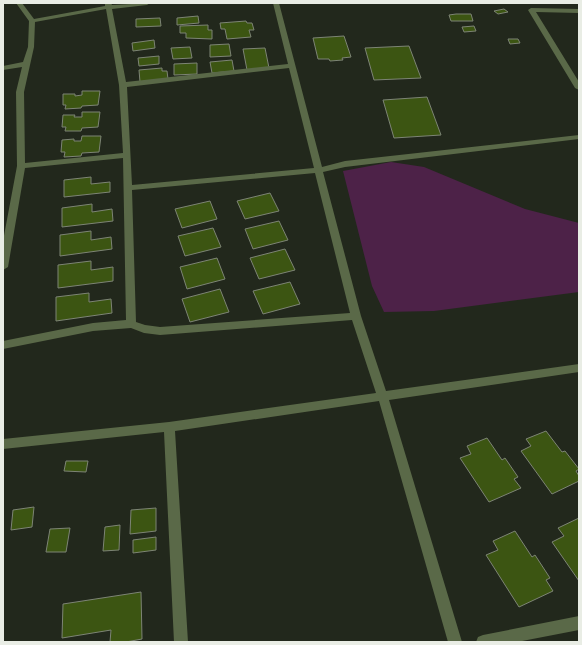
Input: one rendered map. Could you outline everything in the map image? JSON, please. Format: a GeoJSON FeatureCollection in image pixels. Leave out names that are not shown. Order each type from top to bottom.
{"type":"FeatureCollection","features":[{"type":"Feature","properties":{"kind":"street"},"geometry":{"type":"LineString","coordinates":[[3,267],[21,166],[20,92],[26,64],[32,47],[32,21],[19,3]]}},
{"type":"Feature","properties":{"kind":"street"},"geometry":{"type":"LineString","coordinates":[[32,21],[108,5],[147,3]]}},
{"type":"Feature","properties":{"kind":"street"},"geometry":{"type":"LineString","coordinates":[[276,3],[320,170],[356,316],[383,396],[455,642]]}},
{"type":"Feature","properties":{"kind":"street"},"geometry":{"type":"LineString","coordinates":[[108,5],[123,85],[127,155],[131,324]]}},
{"type":"Feature","properties":{"kind":"street"},"geometry":{"type":"LineString","coordinates":[[579,11],[531,10],[579,88]]}},
{"type":"Feature","properties":{"kind":"street"},"geometry":{"type":"LineString","coordinates":[[3,68],[26,64]]}},
{"type":"Feature","properties":{"kind":"street"},"geometry":{"type":"LineString","coordinates":[[123,85],[292,66]]}},
{"type":"Feature","properties":{"kind":"street"},"geometry":{"type":"LineString","coordinates":[[127,188],[320,170],[345,164],[579,137]]}},
{"type":"Feature","properties":{"kind":"street"},"geometry":{"type":"LineString","coordinates":[[21,166],[127,155]]}},
{"type":"Feature","properties":{"kind":"street"},"geometry":{"type":"LineString","coordinates":[[3,345],[93,327],[131,324],[144,329],[160,331],[356,316]]}},
{"type":"Feature","properties":{"kind":"street"},"geometry":{"type":"LineString","coordinates":[[3,444],[168,427],[579,368]]}},
{"type":"Feature","properties":{"kind":"street"},"geometry":{"type":"LineString","coordinates":[[168,427],[182,642]]}},
{"type":"Feature","properties":{"kind":"street"},"geometry":{"type":"LineString","coordinates":[[483,642],[579,623]]}},
{"type":"Feature","properties":{"kind":"shaded area"},"geometry":{"type":"Polygon","coordinates":[[[391,162],[424,167],[525,209],[579,223],[579,292],[434,311],[384,312],[372,286],[343,171],[391,162]]]}},
{"type":"Feature","properties":{"kind":"building"},"geometry":{"type":"Polygon","coordinates":[[[504,9],[508,12],[498,14],[494,11],[504,9]]]}},
{"type":"Feature","properties":{"kind":"building"},"geometry":{"type":"Polygon","coordinates":[[[471,14],[473,21],[451,21],[449,15],[471,14]]]}},
{"type":"Feature","properties":{"kind":"building"},"geometry":{"type":"Polygon","coordinates":[[[198,16],[199,23],[177,25],[177,18],[198,16]]]}},
{"type":"Feature","properties":{"kind":"building"},"geometry":{"type":"Polygon","coordinates":[[[160,18],[161,26],[136,27],[136,19],[160,18]]]}},
{"type":"Feature","properties":{"kind":"building"},"geometry":{"type":"Polygon","coordinates":[[[246,21],[247,23],[252,23],[254,30],[249,30],[251,37],[227,39],[225,29],[221,29],[220,23],[246,21]]]}},
{"type":"Feature","properties":{"kind":"building"},"geometry":{"type":"Polygon","coordinates":[[[208,25],[208,30],[212,30],[212,39],[186,38],[186,33],[180,33],[180,26],[208,25]]]}},
{"type":"Feature","properties":{"kind":"building"},"geometry":{"type":"Polygon","coordinates":[[[474,26],[476,31],[464,32],[462,27],[474,26]]]}},
{"type":"Feature","properties":{"kind":"building"},"geometry":{"type":"Polygon","coordinates":[[[344,36],[351,57],[342,58],[343,60],[330,61],[329,59],[318,59],[313,38],[344,36]]]}},
{"type":"Feature","properties":{"kind":"building"},"geometry":{"type":"Polygon","coordinates":[[[508,39],[518,39],[520,43],[510,44],[508,39]]]}},
{"type":"Feature","properties":{"kind":"building"},"geometry":{"type":"Polygon","coordinates":[[[154,40],[155,48],[133,51],[132,43],[154,40]]]}},
{"type":"Feature","properties":{"kind":"building"},"geometry":{"type":"Polygon","coordinates":[[[229,44],[231,56],[210,57],[210,45],[229,44]]]}},
{"type":"Feature","properties":{"kind":"building"},"geometry":{"type":"Polygon","coordinates":[[[409,46],[421,78],[374,80],[365,48],[409,46]]]}},
{"type":"Feature","properties":{"kind":"building"},"geometry":{"type":"Polygon","coordinates":[[[190,47],[192,58],[173,59],[171,48],[190,47]]]}},
{"type":"Feature","properties":{"kind":"building"},"geometry":{"type":"Polygon","coordinates":[[[265,48],[269,68],[247,70],[243,49],[265,48]]]}},
{"type":"Feature","properties":{"kind":"building"},"geometry":{"type":"Polygon","coordinates":[[[159,56],[159,64],[139,66],[138,58],[159,56]]]}},
{"type":"Feature","properties":{"kind":"building"},"geometry":{"type":"Polygon","coordinates":[[[232,60],[234,71],[212,73],[210,62],[232,60]]]}},
{"type":"Feature","properties":{"kind":"building"},"geometry":{"type":"Polygon","coordinates":[[[197,63],[197,74],[174,75],[174,64],[197,63]]]}},
{"type":"Feature","properties":{"kind":"building"},"geometry":{"type":"Polygon","coordinates":[[[162,68],[162,71],[167,71],[168,79],[140,82],[139,70],[162,68]]]}},
{"type":"Feature","properties":{"kind":"building"},"geometry":{"type":"Polygon","coordinates":[[[82,91],[100,91],[98,105],[65,109],[66,105],[63,105],[63,94],[75,94],[75,96],[82,95],[82,91]]]}},
{"type":"Feature","properties":{"kind":"building"},"geometry":{"type":"Polygon","coordinates":[[[427,97],[441,135],[394,138],[383,100],[427,97]]]}},
{"type":"Feature","properties":{"kind":"building"},"geometry":{"type":"Polygon","coordinates":[[[82,112],[100,112],[98,127],[82,128],[81,131],[65,131],[66,127],[62,127],[63,115],[75,115],[74,117],[82,117],[82,112]]]}},
{"type":"Feature","properties":{"kind":"building"},"geometry":{"type":"Polygon","coordinates":[[[82,136],[101,136],[99,152],[82,153],[81,156],[64,157],[65,152],[61,152],[62,140],[74,139],[74,141],[81,141],[82,136]]]}},
{"type":"Feature","properties":{"kind":"building"},"geometry":{"type":"Polygon","coordinates":[[[91,177],[91,184],[110,182],[110,192],[64,197],[64,180],[91,177]]]}},
{"type":"Feature","properties":{"kind":"building"},"geometry":{"type":"Polygon","coordinates":[[[270,193],[279,211],[245,219],[237,201],[270,193]]]}},
{"type":"Feature","properties":{"kind":"building"},"geometry":{"type":"Polygon","coordinates":[[[210,201],[217,219],[182,228],[175,209],[210,201]]]}},
{"type":"Feature","properties":{"kind":"building"},"geometry":{"type":"Polygon","coordinates":[[[92,204],[92,212],[112,209],[113,221],[62,227],[62,208],[92,204]]]}},
{"type":"Feature","properties":{"kind":"building"},"geometry":{"type":"Polygon","coordinates":[[[279,221],[288,240],[253,249],[245,229],[279,221]]]}},
{"type":"Feature","properties":{"kind":"building"},"geometry":{"type":"Polygon","coordinates":[[[213,228],[221,247],[185,256],[178,236],[213,228]]]}},
{"type":"Feature","properties":{"kind":"building"},"geometry":{"type":"Polygon","coordinates":[[[91,231],[91,240],[111,237],[112,249],[60,256],[60,235],[91,231]]]}},
{"type":"Feature","properties":{"kind":"building"},"geometry":{"type":"Polygon","coordinates":[[[285,249],[295,270],[259,279],[250,258],[285,249]]]}},
{"type":"Feature","properties":{"kind":"building"},"geometry":{"type":"Polygon","coordinates":[[[217,258],[225,279],[187,289],[180,267],[217,258]]]}},
{"type":"Feature","properties":{"kind":"building"},"geometry":{"type":"Polygon","coordinates":[[[91,261],[91,270],[113,267],[113,281],[58,288],[58,265],[91,261]]]}},
{"type":"Feature","properties":{"kind":"building"},"geometry":{"type":"Polygon","coordinates":[[[290,282],[300,304],[263,314],[253,291],[290,282]]]}},
{"type":"Feature","properties":{"kind":"building"},"geometry":{"type":"Polygon","coordinates":[[[220,289],[229,312],[190,322],[182,299],[220,289]]]}},
{"type":"Feature","properties":{"kind":"building"},"geometry":{"type":"Polygon","coordinates":[[[89,293],[89,302],[111,299],[112,313],[56,321],[56,297],[89,293]]]}},
{"type":"Feature","properties":{"kind":"building"},"geometry":{"type":"Polygon","coordinates":[[[546,431],[562,452],[565,451],[579,469],[576,471],[579,476],[579,481],[552,494],[521,451],[531,446],[526,439],[546,431]]]}},
{"type":"Feature","properties":{"kind":"building"},"geometry":{"type":"Polygon","coordinates":[[[487,438],[502,460],[505,458],[518,477],[514,479],[521,488],[489,502],[460,458],[471,454],[467,446],[487,438]]]}},
{"type":"Feature","properties":{"kind":"building"},"geometry":{"type":"Polygon","coordinates":[[[66,461],[88,461],[86,472],[64,471],[66,461]]]}},
{"type":"Feature","properties":{"kind":"building"},"geometry":{"type":"Polygon","coordinates":[[[34,507],[32,527],[11,530],[13,510],[34,507]]]}},
{"type":"Feature","properties":{"kind":"building"},"geometry":{"type":"Polygon","coordinates":[[[156,508],[156,531],[130,534],[131,510],[156,508]]]}},
{"type":"Feature","properties":{"kind":"building"},"geometry":{"type":"Polygon","coordinates":[[[579,518],[579,581],[552,542],[564,536],[558,528],[579,518]]]}},
{"type":"Feature","properties":{"kind":"building"},"geometry":{"type":"Polygon","coordinates":[[[120,525],[119,550],[103,551],[105,527],[120,525]]]}},
{"type":"Feature","properties":{"kind":"building"},"geometry":{"type":"Polygon","coordinates":[[[70,528],[66,552],[46,552],[50,529],[70,528]]]}},
{"type":"Feature","properties":{"kind":"building"},"geometry":{"type":"Polygon","coordinates":[[[515,531],[532,557],[535,555],[550,578],[546,580],[553,591],[519,607],[486,555],[498,550],[493,541],[515,531]]]}},
{"type":"Feature","properties":{"kind":"building"},"geometry":{"type":"Polygon","coordinates":[[[156,537],[156,550],[133,553],[133,540],[156,537]]]}},
{"type":"Feature","properties":{"kind":"building"},"geometry":{"type":"Polygon","coordinates":[[[141,592],[142,639],[126,642],[110,642],[111,630],[62,638],[63,604],[141,592]]]}}]}
